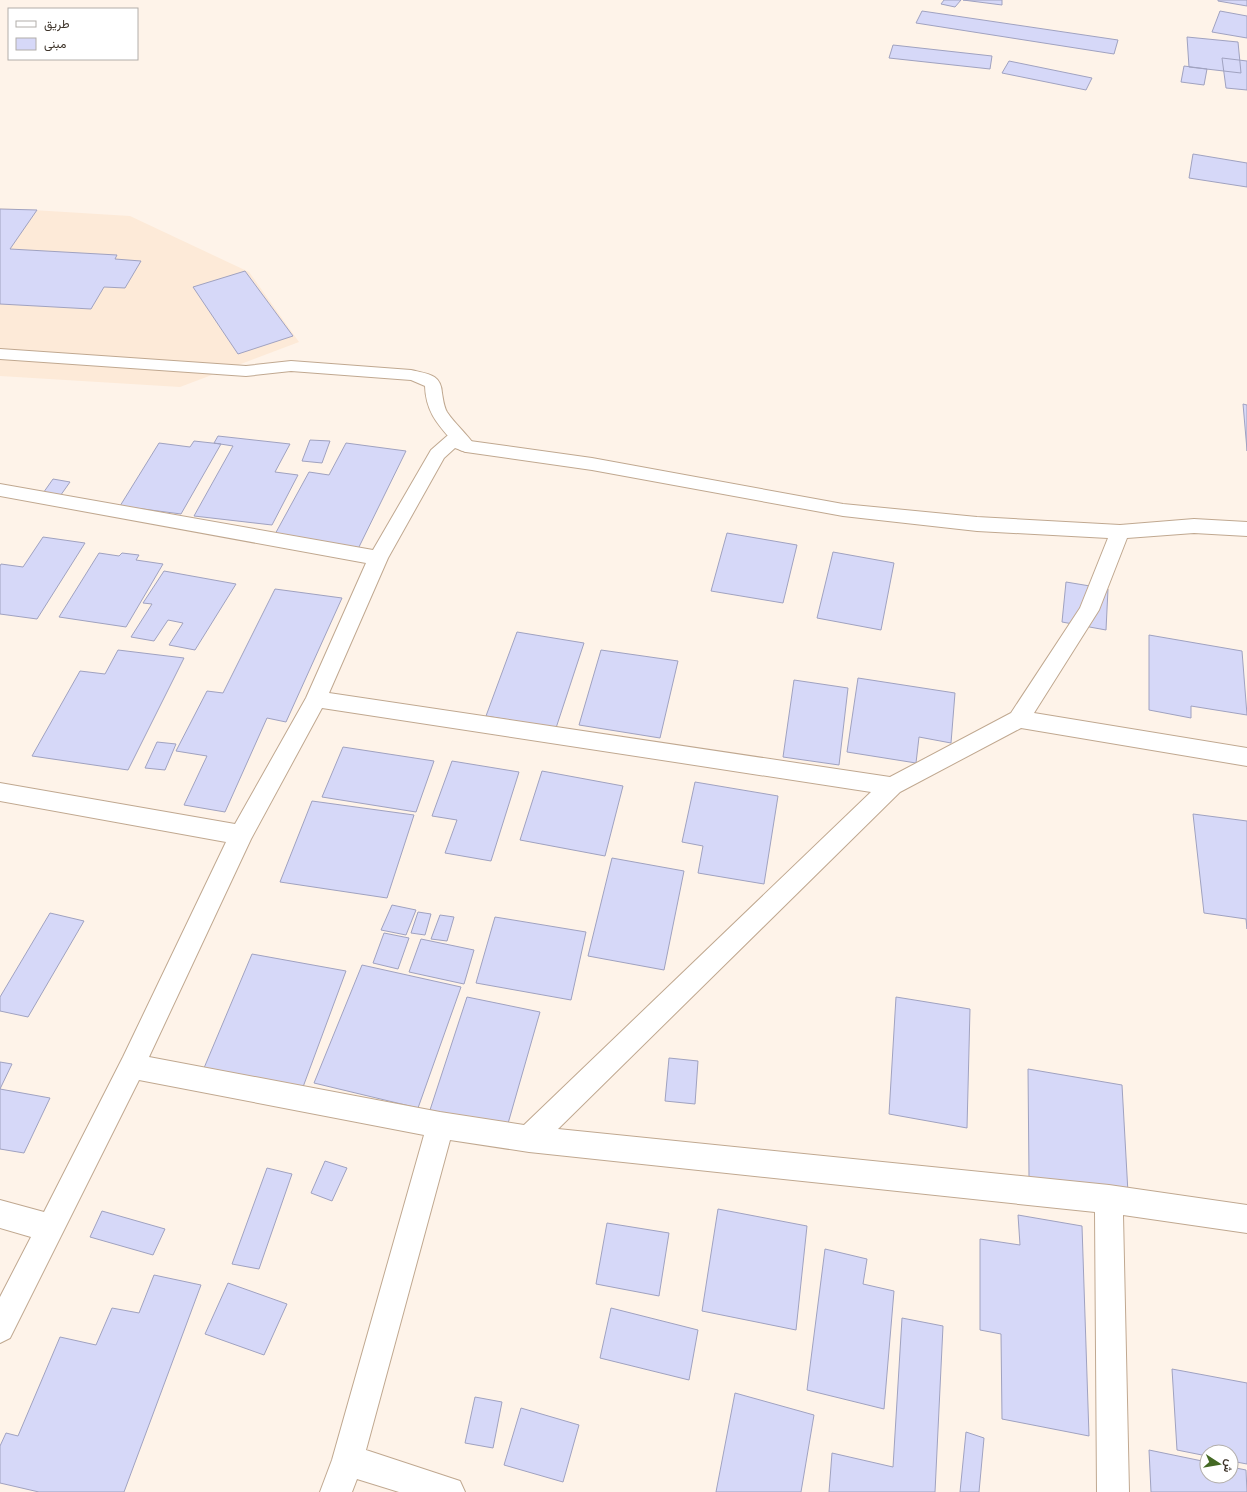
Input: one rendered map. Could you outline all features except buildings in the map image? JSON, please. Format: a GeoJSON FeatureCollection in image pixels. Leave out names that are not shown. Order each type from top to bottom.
{"type":"FeatureCollection","features":[{"type":"Feature","properties":{"kind":"street"},"geometry":{"type":"LineString","coordinates":[[0,354],[246,371],[292,366],[410,375],[423,378],[433,384],[434,399],[438,412],[466,446]]}},
{"type":"Feature","properties":{"kind":"street"},"geometry":{"type":"LineString","coordinates":[[0,1328],[132,1066],[241,835],[316,699],[378,558],[437,454],[453,440],[466,446],[592,464],[843,510],[977,524],[1120,532],[1194,526],[1247,530]]}},
{"type":"Feature","properties":{"kind":"street"},"geometry":{"type":"LineString","coordinates":[[0,490],[378,558]]}},
{"type":"Feature","properties":{"kind":"street"},"geometry":{"type":"LineString","coordinates":[[529,1139],[892,786],[1019,719],[1089,610],[1120,532]]}},
{"type":"Feature","properties":{"kind":"street"},"geometry":{"type":"LineString","coordinates":[[316,699],[892,786]]}},
{"type":"Feature","properties":{"kind":"street"},"geometry":{"type":"LineString","coordinates":[[1019,719],[1247,757]]}},
{"type":"Feature","properties":{"kind":"street"},"geometry":{"type":"LineString","coordinates":[[0,792],[241,835]]}},
{"type":"Feature","properties":{"kind":"street"},"geometry":{"type":"LineString","coordinates":[[132,1066],[440,1125],[529,1139],[1109,1199],[1247,1219]]}},
{"type":"Feature","properties":{"kind":"street"},"geometry":{"type":"LineString","coordinates":[[336,1492],[348,1460],[440,1125]]}},
{"type":"Feature","properties":{"kind":"street"},"geometry":{"type":"LineString","coordinates":[[1109,1199],[1114,1492]]}},
{"type":"Feature","properties":{"kind":"street"},"geometry":{"type":"LineString","coordinates":[[0,1214],[50,1228]]}},
{"type":"Feature","properties":{"kind":"street"},"geometry":{"type":"LineString","coordinates":[[348,1460],[449,1492]]}},
{"type":"Feature","properties":{"kind":"shaded area"},"geometry":{"type":"Polygon","coordinates":[[[0,208],[130,216],[249,272],[299,342],[180,387],[0,376],[0,208]]]}}]}
